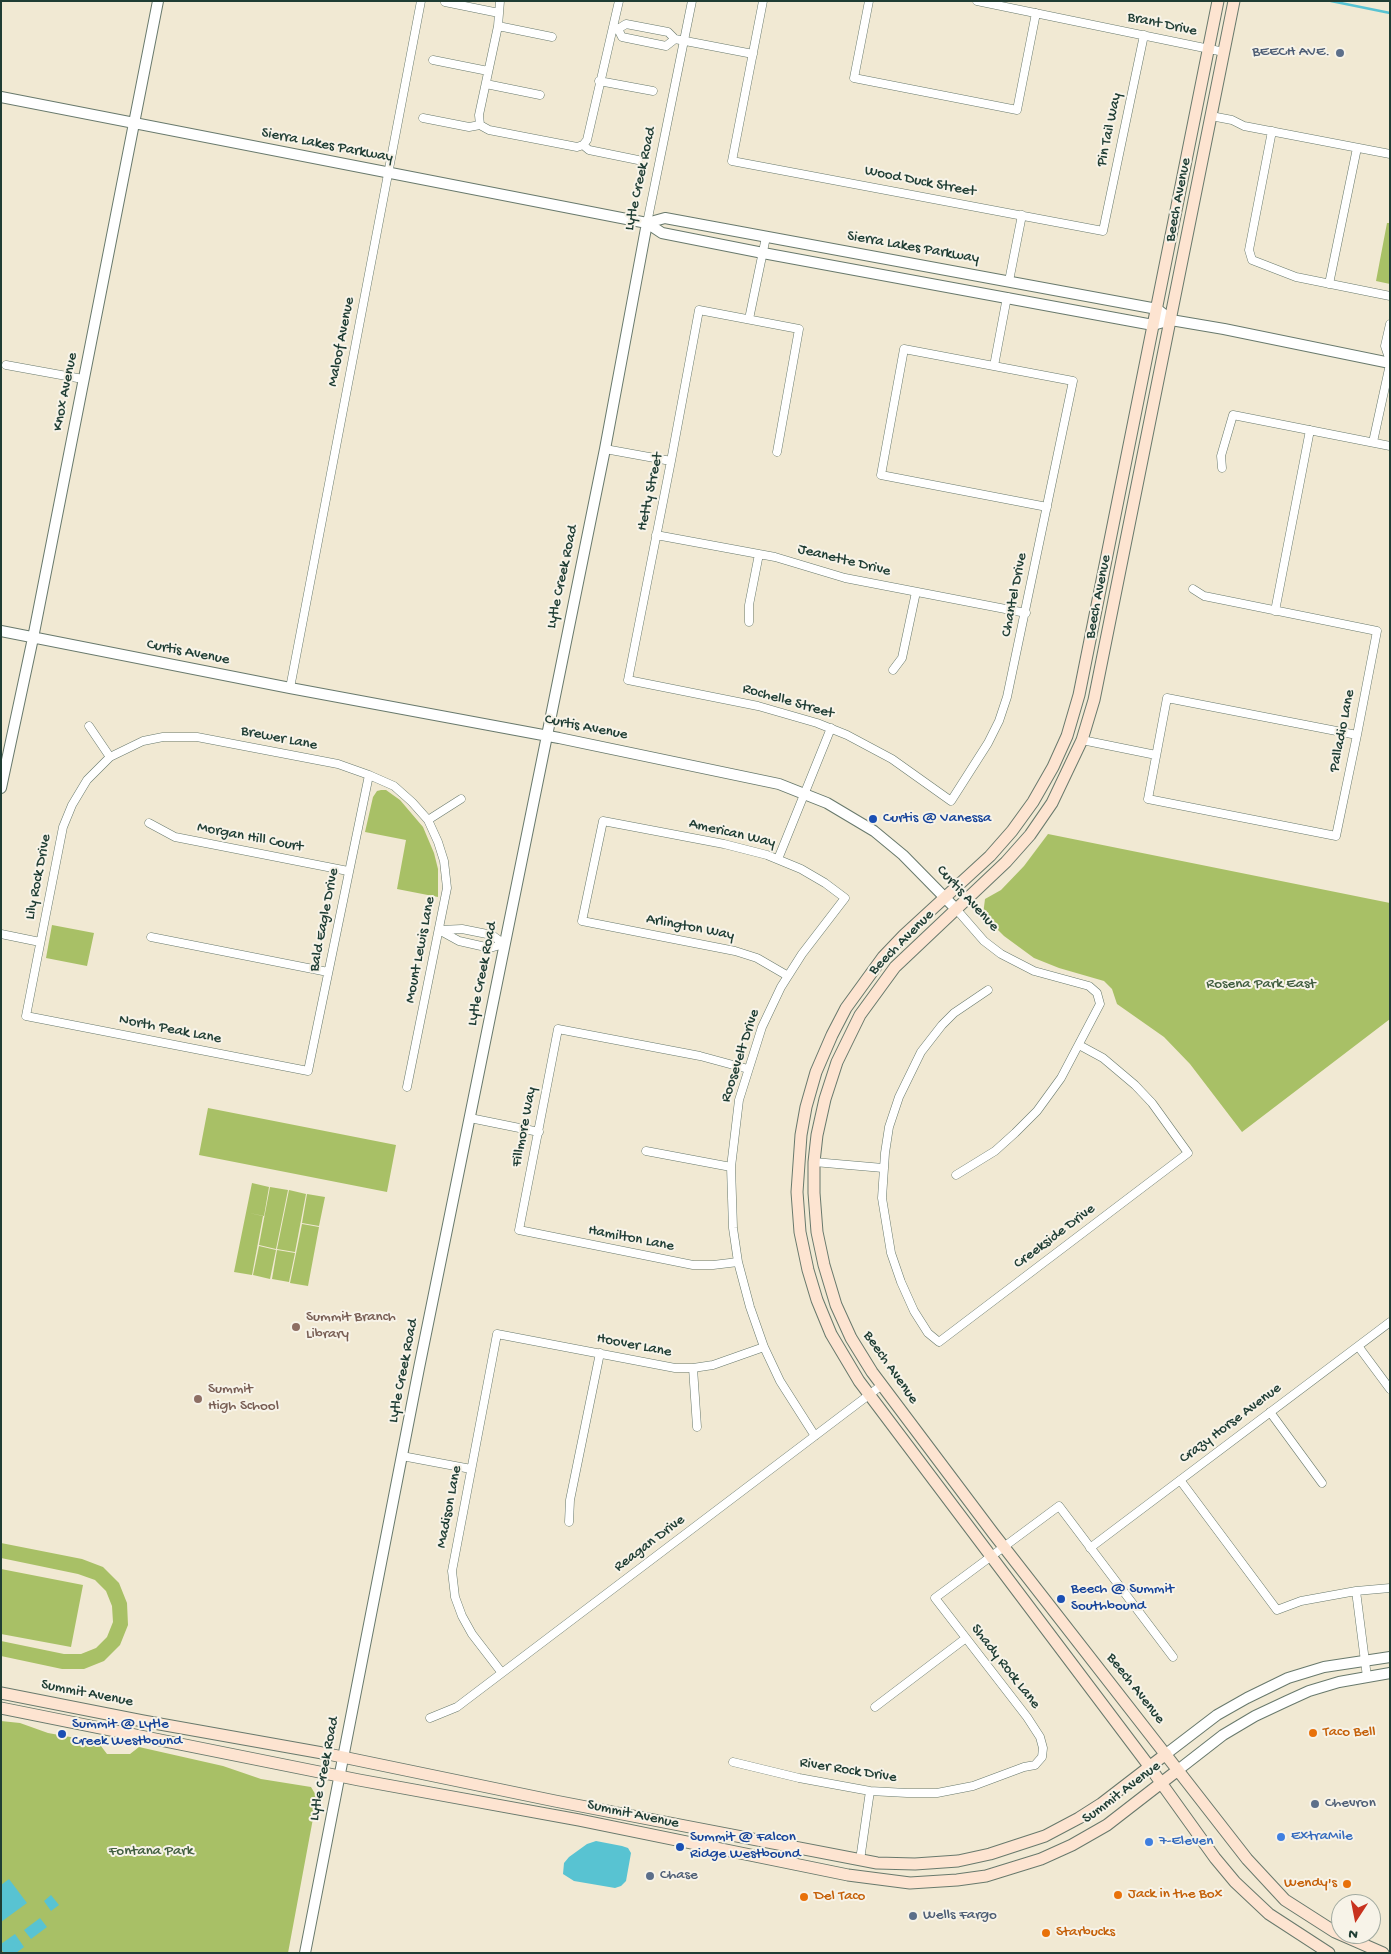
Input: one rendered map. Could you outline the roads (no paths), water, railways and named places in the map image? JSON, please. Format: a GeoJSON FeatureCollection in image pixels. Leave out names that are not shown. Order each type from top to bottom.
{"type":"FeatureCollection","features":[{"type":"Feature","properties":{"kind":"main road","name":"Beech Avenue"},"geometry":{"type":"LineString","coordinates":[[1218,1],[1079,695],[1067,736],[1053,767],[1033,802],[1012,831],[990,856],[883,957],[846,1008],[816,1072],[806,1107],[801,1135],[797,1192],[800,1232],[817,1300],[831,1334],[869,1396],[1149,1766],[1215,1858],[1235,1882],[1278,1921],[1329,1953]]}},
{"type":"Feature","properties":{"kind":"main road","name":"Beech Avenue"},"geometry":{"type":"LineString","coordinates":[[1234,1],[1094,700],[1082,740],[1052,803],[1030,835],[1006,862],[957,910],[895,967],[860,1015],[837,1062],[825,1099],[817,1135],[814,1162],[814,1193],[817,1232],[824,1265],[836,1304],[851,1338],[882,1386],[1247,1859],[1285,1900],[1336,1932],[1383,1953]]}},
{"type":"Feature","properties":{"kind":"main road","name":"Summit Avenue"},"geometry":{"type":"LineString","coordinates":[[1,1693],[343,1757],[555,1801],[860,1860],[915,1864],[972,1858],[1008,1849],[1045,1836],[1102,1804],[1166,1754]]}},
{"type":"Feature","properties":{"kind":"main road","name":"Summit Avenue"},"geometry":{"type":"LineString","coordinates":[[1,1708],[579,1820],[842,1874],[910,1883],[986,1876],[1041,1859],[1072,1845],[1107,1825],[1178,1770]]}},
{"type":"Feature","properties":{"kind":"street","name":"Knox Avenue"},"geometry":{"type":"LineString","coordinates":[[1,788],[33,638],[158,1]]}},
{"type":"Feature","properties":{"kind":"street","name":"Maloof Avenue"},"geometry":{"type":"LineString","coordinates":[[290,688],[422,1]]}},
{"type":"Feature","properties":{"kind":"street"},"geometry":{"type":"LineString","coordinates":[[480,125],[479,115],[498,26],[500,1]]}},
{"type":"Feature","properties":{"kind":"street"},"geometry":{"type":"LineString","coordinates":[[580,146],[587,140],[599,81],[615,28],[619,1]]}},
{"type":"Feature","properties":{"kind":"street","name":"Lytle Creek Road"},"geometry":{"type":"LineString","coordinates":[[305,1953],[504,944],[605,449],[679,40],[692,1]]}},
{"type":"Feature","properties":{"kind":"street"},"geometry":{"type":"LineString","coordinates":[[615,28],[626,24],[668,32],[679,40],[753,54],[763,1]]}},
{"type":"Feature","properties":{"kind":"street"},"geometry":{"type":"LineString","coordinates":[[869,1],[854,78],[1017,110],[1036,14]]}},
{"type":"Feature","properties":{"kind":"street","name":"Brant Drive"},"geometry":{"type":"LineString","coordinates":[[977,1],[1224,52]]}},
{"type":"Feature","properties":{"kind":"street"},"geometry":{"type":"LineString","coordinates":[[445,2],[499,13]]}},
{"type":"Feature","properties":{"kind":"street"},"geometry":{"type":"LineString","coordinates":[[498,26],[552,37]]}},
{"type":"Feature","properties":{"kind":"street"},"geometry":{"type":"LineString","coordinates":[[615,28],[622,37],[666,46],[679,40]]}},
{"type":"Feature","properties":{"kind":"street","name":"Pin Tail Way"},"geometry":{"type":"LineString","coordinates":[[1103,231],[1144,35]]}},
{"type":"Feature","properties":{"kind":"street","name":"Wood Duck Street"},"geometry":{"type":"LineString","coordinates":[[753,54],[732,160],[1103,231]]}},
{"type":"Feature","properties":{"kind":"street"},"geometry":{"type":"LineString","coordinates":[[433,60],[488,71]]}},
{"type":"Feature","properties":{"kind":"street"},"geometry":{"type":"LineString","coordinates":[[599,81],[654,91]]}},
{"type":"Feature","properties":{"kind":"street"},"geometry":{"type":"LineString","coordinates":[[486,84],[540,95]]}},
{"type":"Feature","properties":{"kind":"street","name":"Sierra Lakes Parkway"},"geometry":{"type":"LineString","coordinates":[[1,97],[646,223],[662,233],[1153,325],[1171,320],[1263,336],[1390,363]]}},
{"type":"Feature","properties":{"kind":"street"},"geometry":{"type":"LineString","coordinates":[[1211,116],[1232,120],[1244,126],[1390,154]]}},
{"type":"Feature","properties":{"kind":"street"},"geometry":{"type":"LineString","coordinates":[[423,118],[470,127],[480,125],[489,130],[580,146],[589,150],[638,160]]}},
{"type":"Feature","properties":{"kind":"street"},"geometry":{"type":"LineString","coordinates":[[1272,131],[1249,250],[1252,260],[1296,277],[1390,296]]}},
{"type":"Feature","properties":{"kind":"street"},"geometry":{"type":"LineString","coordinates":[[1330,284],[1358,148]]}},
{"type":"Feature","properties":{"kind":"street"},"geometry":{"type":"LineString","coordinates":[[1009,281],[1022,216]]}},
{"type":"Feature","properties":{"kind":"street","name":"Sierra Lakes Parkway"},"geometry":{"type":"LineString","coordinates":[[646,223],[665,218],[1009,281],[1157,309],[1171,320]]}},
{"type":"Feature","properties":{"kind":"street"},"geometry":{"type":"LineString","coordinates":[[766,237],[749,319],[799,329],[777,452]]}},
{"type":"Feature","properties":{"kind":"street"},"geometry":{"type":"LineString","coordinates":[[1007,298],[994,366],[904,349],[881,475],[1047,506]]}},
{"type":"Feature","properties":{"kind":"street","name":"Hetty Street"},"geometry":{"type":"LineString","coordinates":[[628,680],[699,310],[749,319]]}},
{"type":"Feature","properties":{"kind":"street"},"geometry":{"type":"LineString","coordinates":[[1373,442],[1390,363],[1386,346],[1390,324]]}},
{"type":"Feature","properties":{"kind":"street"},"geometry":{"type":"LineString","coordinates":[[6,364],[83,378]]}},
{"type":"Feature","properties":{"kind":"street","name":"Chantel Drive"},"geometry":{"type":"LineString","coordinates":[[952,801],[974,769],[999,721],[1012,678],[1073,381],[994,366]]}},
{"type":"Feature","properties":{"kind":"street"},"geometry":{"type":"LineString","coordinates":[[1222,468],[1221,456],[1232,415],[1390,446]]}},
{"type":"Feature","properties":{"kind":"street"},"geometry":{"type":"LineString","coordinates":[[1193,589],[1204,596],[1275,611],[1310,430]]}},
{"type":"Feature","properties":{"kind":"street"},"geometry":{"type":"LineString","coordinates":[[605,449],[671,461]]}},
{"type":"Feature","properties":{"kind":"street","name":"Jeanette Drive"},"geometry":{"type":"LineString","coordinates":[[656,535],[759,554],[845,578],[1026,613]]}},
{"type":"Feature","properties":{"kind":"street"},"geometry":{"type":"LineString","coordinates":[[748,622],[749,605],[759,554]]}},
{"type":"Feature","properties":{"kind":"street"},"geometry":{"type":"LineString","coordinates":[[893,670],[902,658],[916,592]]}},
{"type":"Feature","properties":{"kind":"street","name":"Palladio Lane"},"geometry":{"type":"LineString","coordinates":[[1156,755],[1148,799],[1336,836],[1377,631],[1275,611]]}},
{"type":"Feature","properties":{"kind":"street","name":"Curtis Avenue"},"geometry":{"type":"LineString","coordinates":[[1,631],[546,736],[764,780],[805,793],[846,813],[874,831],[903,854],[984,941],[1001,954],[1034,970],[1094,989],[1099,997],[1100,1007],[1079,1045]]}},
{"type":"Feature","properties":{"kind":"street","name":"Rochelle Street"},"geometry":{"type":"LineString","coordinates":[[628,680],[775,710],[831,728],[892,759],[952,801]]}},
{"type":"Feature","properties":{"kind":"street"},"geometry":{"type":"LineString","coordinates":[[1082,740],[1156,755],[1167,698],[1357,735]]}},
{"type":"Feature","properties":{"kind":"street"},"geometry":{"type":"LineString","coordinates":[[88,726],[110,756]]}},
{"type":"Feature","properties":{"kind":"street"},"geometry":{"type":"LineString","coordinates":[[778,859],[831,728]]}},
{"type":"Feature","properties":{"kind":"street","name":"Brewer Lane"},"geometry":{"type":"LineString","coordinates":[[110,756],[143,741],[164,737],[197,737],[338,764],[369,774],[394,786],[428,820]]}},
{"type":"Feature","properties":{"kind":"street","name":"Lily Rock Drive"},"geometry":{"type":"LineString","coordinates":[[26,1016],[64,827],[72,805],[87,780],[110,756]]}},
{"type":"Feature","properties":{"kind":"street","name":"Bald Eagle Drive"},"geometry":{"type":"LineString","coordinates":[[308,1071],[369,774]]}},
{"type":"Feature","properties":{"kind":"street"},"geometry":{"type":"LineString","coordinates":[[428,820],[461,799]]}},
{"type":"Feature","properties":{"kind":"street","name":"Mount Lewis Lane"},"geometry":{"type":"LineString","coordinates":[[408,1087],[447,888],[444,861],[428,820]]}},
{"type":"Feature","properties":{"kind":"street","name":"American Way"},"geometry":{"type":"LineString","coordinates":[[582,921],[603,821],[724,844],[778,859],[816,878],[845,898]]}},
{"type":"Feature","properties":{"kind":"street","name":"Morgan Hill Court"},"geometry":{"type":"LineString","coordinates":[[149,823],[176,837],[348,872]]}},
{"type":"Feature","properties":{"kind":"street","name":"Roosevelt Drive"},"geometry":{"type":"LineString","coordinates":[[816,1436],[780,1381],[764,1347],[744,1289],[738,1262],[732,1216],[731,1167],[738,1109],[748,1069],[762,1027],[788,976],[816,933],[845,898]]}},
{"type":"Feature","properties":{"kind":"street","name":"Arlington Way"},"geometry":{"type":"LineString","coordinates":[[582,921],[741,952],[757,958],[788,976]]}},
{"type":"Feature","properties":{"kind":"street"},"geometry":{"type":"LineString","coordinates":[[440,930],[462,929],[492,935],[504,944]]}},
{"type":"Feature","properties":{"kind":"street"},"geometry":{"type":"LineString","coordinates":[[440,930],[459,941],[490,948],[504,944]]}},
{"type":"Feature","properties":{"kind":"street"},"geometry":{"type":"LineString","coordinates":[[1,934],[40,942]]}},
{"type":"Feature","properties":{"kind":"street"},"geometry":{"type":"LineString","coordinates":[[151,937],[328,972]]}},
{"type":"Feature","properties":{"kind":"street"},"geometry":{"type":"LineString","coordinates":[[814,1162],[883,1168],[889,1127],[894,1109],[905,1081],[921,1052],[954,1013],[988,990]]}},
{"type":"Feature","properties":{"kind":"street","name":"North Peak Lane"},"geometry":{"type":"LineString","coordinates":[[26,1016],[308,1071]]}},
{"type":"Feature","properties":{"kind":"street","name":"Fillmore Way"},"geometry":{"type":"LineString","coordinates":[[519,1230],[558,1028],[700,1056],[748,1069]]}},
{"type":"Feature","properties":{"kind":"street"},"geometry":{"type":"LineString","coordinates":[[956,1175],[994,1150],[1029,1120],[1055,1087],[1079,1045]]}},
{"type":"Feature","properties":{"kind":"street","name":"Creekside Drive"},"geometry":{"type":"LineString","coordinates":[[883,1168],[884,1217],[897,1274],[914,1311],[928,1333],[939,1342],[1188,1153],[1159,1113],[1135,1085],[1116,1068],[1079,1045]]}},
{"type":"Feature","properties":{"kind":"street"},"geometry":{"type":"LineString","coordinates":[[470,1118],[539,1132]]}},
{"type":"Feature","properties":{"kind":"street"},"geometry":{"type":"LineString","coordinates":[[646,1151],[731,1167]]}},
{"type":"Feature","properties":{"kind":"street","name":"Hamilton Lane"},"geometry":{"type":"LineString","coordinates":[[519,1230],[693,1265],[738,1262]]}},
{"type":"Feature","properties":{"kind":"street","name":"Crazy Horse Avenue"},"geometry":{"type":"LineString","coordinates":[[1090,1548],[1390,1322]]}},
{"type":"Feature","properties":{"kind":"street","name":"Hoover Lane"},"geometry":{"type":"LineString","coordinates":[[497,1334],[675,1368],[694,1368],[731,1359],[764,1347]]}},
{"type":"Feature","properties":{"kind":"street","name":"Madison Lane"},"geometry":{"type":"LineString","coordinates":[[497,1334],[452,1571],[457,1605],[467,1625],[502,1673]]}},
{"type":"Feature","properties":{"kind":"street"},"geometry":{"type":"LineString","coordinates":[[1358,1346],[1390,1389]]}},
{"type":"Feature","properties":{"kind":"street"},"geometry":{"type":"LineString","coordinates":[[569,1522],[570,1500],[600,1353]]}},
{"type":"Feature","properties":{"kind":"street"},"geometry":{"type":"LineString","coordinates":[[694,1368],[696,1427]]}},
{"type":"Feature","properties":{"kind":"street","name":"Reagan Drive"},"geometry":{"type":"LineString","coordinates":[[430,1718],[457,1707],[882,1386]]}},
{"type":"Feature","properties":{"kind":"street"},"geometry":{"type":"LineString","coordinates":[[1270,1412],[1322,1483]]}},
{"type":"Feature","properties":{"kind":"street"},"geometry":{"type":"LineString","coordinates":[[402,1456],[471,1469]]}},
{"type":"Feature","properties":{"kind":"street"},"geometry":{"type":"LineString","coordinates":[[1180,1480],[1276,1610],[1301,1601],[1356,1591],[1390,1588]]}},
{"type":"Feature","properties":{"kind":"street"},"geometry":{"type":"LineString","coordinates":[[991,1556],[1059,1506],[1173,1657]]}},
{"type":"Feature","properties":{"kind":"street","name":"Shady Rock Lane"},"geometry":{"type":"LineString","coordinates":[[991,1556],[935,1598],[1027,1717],[1040,1737],[1043,1748],[1042,1757]]}},
{"type":"Feature","properties":{"kind":"street"},"geometry":{"type":"LineString","coordinates":[[1356,1591],[1368,1677]]}},
{"type":"Feature","properties":{"kind":"street"},"geometry":{"type":"LineString","coordinates":[[875,1707],[966,1638]]}},
{"type":"Feature","properties":{"kind":"street","name":"Summit Avenue"},"geometry":{"type":"LineString","coordinates":[[1166,1754],[1217,1716],[1246,1698],[1288,1678],[1324,1667],[1364,1659],[1390,1657]]}},
{"type":"Feature","properties":{"kind":"street","name":"Summit Avenue"},"geometry":{"type":"LineString","coordinates":[[1178,1770],[1223,1736],[1255,1716],[1309,1691],[1390,1673]]}},
{"type":"Feature","properties":{"kind":"street","name":"River Rock Drive"},"geometry":{"type":"LineString","coordinates":[[733,1762],[799,1778],[870,1791],[930,1793],[964,1788],[1002,1777],[1035,1764],[1042,1757]]}},
{"type":"Feature","properties":{"kind":"street"},"geometry":{"type":"LineString","coordinates":[[860,1860],[870,1791]]}},
{"type":"Feature","properties":{"kind":"water"},"geometry":{"type":"Polygon","coordinates":[[[596,1841],[628,1848],[631,1853],[626,1881],[621,1886],[615,1888],[574,1881],[563,1874],[564,1863],[569,1857],[587,1844],[596,1841]]]}},
{"type":"Feature","properties":{"kind":"water"},"geometry":{"type":"Polygon","coordinates":[[[9,1879],[27,1903],[1,1922],[1,1885],[9,1879]]]}},
{"type":"Feature","properties":{"kind":"water"},"geometry":{"type":"Polygon","coordinates":[[[51,1895],[59,1905],[51,1911],[44,1901],[51,1895]]]}},
{"type":"Feature","properties":{"kind":"water"},"geometry":{"type":"Polygon","coordinates":[[[40,1918],[47,1927],[31,1939],[24,1930],[40,1918]]]}},
{"type":"Feature","properties":{"kind":"water"},"geometry":{"type":"Polygon","coordinates":[[[15,1934],[24,1947],[16,1953],[4,1953],[1,1949],[1,1944],[15,1934]]]}},
{"type":"Feature","properties":{"kind":"waterway"},"geometry":{"type":"LineString","coordinates":[[1331,1],[1390,13]]}},
{"type":"Feature","properties":{"kind":"place","name":"BEECH AVE."},"geometry":{"type":"Point","coordinates":[1340,53]}},
{"type":"Feature","properties":{"kind":"place","name":"Curtis @ Vanessa"},"geometry":{"type":"Point","coordinates":[873,819]}},
{"type":"Feature","properties":{"kind":"place","name":"Summit Branch Library"},"geometry":{"type":"Point","coordinates":[296,1327]}},
{"type":"Feature","properties":{"kind":"place","name":"Summit High School"},"geometry":{"type":"Point","coordinates":[198,1399]}},
{"type":"Feature","properties":{"kind":"place","name":"Beech @ Summit Southbound"},"geometry":{"type":"Point","coordinates":[1061,1599]}},
{"type":"Feature","properties":{"kind":"place","name":"Taco Bell"},"geometry":{"type":"Point","coordinates":[1313,1733]}},
{"type":"Feature","properties":{"kind":"place","name":"Summit @ Lytle Creek Westbound"},"geometry":{"type":"Point","coordinates":[62,1734]}},
{"type":"Feature","properties":{"kind":"place","name":"Chevron"},"geometry":{"type":"Point","coordinates":[1315,1804]}},
{"type":"Feature","properties":{"kind":"place","name":"ExtraMile"},"geometry":{"type":"Point","coordinates":[1281,1837]}},
{"type":"Feature","properties":{"kind":"place","name":"7-Eleven"},"geometry":{"type":"Point","coordinates":[1149,1842]}},
{"type":"Feature","properties":{"kind":"place","name":"Summit @ Falcon Ridge Westbound"},"geometry":{"type":"Point","coordinates":[680,1847]}},
{"type":"Feature","properties":{"kind":"place","name":"Chase"},"geometry":{"type":"Point","coordinates":[650,1876]}},
{"type":"Feature","properties":{"kind":"place","name":"Wendy's"},"geometry":{"type":"Point","coordinates":[1347,1884]}},
{"type":"Feature","properties":{"kind":"place","name":"Jack in the Box"},"geometry":{"type":"Point","coordinates":[1118,1895]}},
{"type":"Feature","properties":{"kind":"place","name":"Del Taco"},"geometry":{"type":"Point","coordinates":[804,1897]}},
{"type":"Feature","properties":{"kind":"place","name":"Wells Fargo"},"geometry":{"type":"Point","coordinates":[913,1916]}},
{"type":"Feature","properties":{"kind":"place","name":"Starbucks"},"geometry":{"type":"Point","coordinates":[1046,1933]}},
{"type":"Feature","properties":{"kind":"park label","name":"Rosena Park East"},"geometry":{"type":"Point","coordinates":[1261,985]}},
{"type":"Feature","properties":{"kind":"park label","name":"Fontana Park"},"geometry":{"type":"Point","coordinates":[151,1852]}}]}
